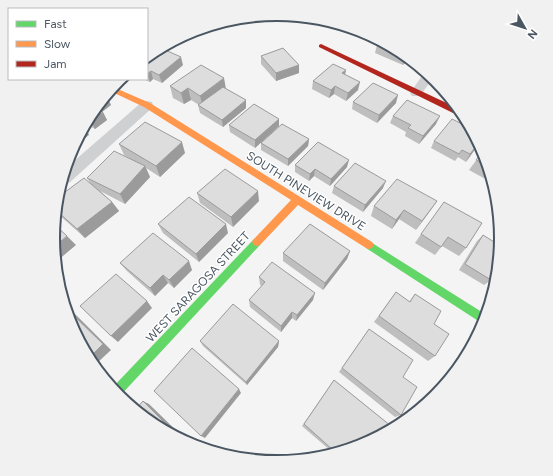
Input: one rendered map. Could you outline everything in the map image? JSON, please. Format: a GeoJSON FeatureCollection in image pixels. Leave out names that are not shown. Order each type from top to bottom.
{"type":"FeatureCollection","features":[{"type":"Feature","properties":{"kind":"street"},"geometry":{"type":"LineString","coordinates":[[321,46],[451,109]]}},
{"type":"Feature","properties":{"kind":"street"},"geometry":{"type":"LineString","coordinates":[[416,93],[426,81]]}},
{"type":"Feature","properties":{"kind":"street","name":"SOUTH PINEVIEW DRIVE"},"geometry":{"type":"LineString","coordinates":[[117,91],[147,105],[298,199],[479,316]]}},
{"type":"Feature","properties":{"kind":"street"},"geometry":{"type":"LineString","coordinates":[[69,174],[147,105]]}},
{"type":"Feature","properties":{"kind":"street","name":"WEST SARAGOSA STREET"},"geometry":{"type":"LineString","coordinates":[[120,388],[298,199]]}},
{"type":"Feature","properties":{"kind":"building"},"geometry":{"type":"Polygon","coordinates":[[[283,48],[299,65],[276,73],[261,56],[283,48]]]}},
{"type":"Feature","properties":{"kind":"building"},"geometry":{"type":"Polygon","coordinates":[[[167,51],[181,57],[159,75],[151,71],[148,73],[148,63],[167,51]]]}},
{"type":"Feature","properties":{"kind":"building"},"geometry":{"type":"Polygon","coordinates":[[[333,64],[346,70],[342,73],[360,82],[348,93],[335,86],[331,90],[313,81],[333,64]]]}},
{"type":"Feature","properties":{"kind":"building"},"geometry":{"type":"Polygon","coordinates":[[[201,65],[224,78],[200,96],[188,88],[181,93],[170,86],[201,65]]]}},
{"type":"Feature","properties":{"kind":"building"},"geometry":{"type":"Polygon","coordinates":[[[373,83],[398,95],[379,115],[353,102],[373,83]]]}},
{"type":"Feature","properties":{"kind":"building"},"geometry":{"type":"Polygon","coordinates":[[[223,87],[246,100],[222,120],[198,105],[223,87]]]}},
{"type":"Feature","properties":{"kind":"building"},"geometry":{"type":"Polygon","coordinates":[[[407,100],[440,116],[423,136],[408,128],[411,125],[393,116],[407,100]]]}},
{"type":"Feature","properties":{"kind":"building"},"geometry":{"type":"Polygon","coordinates":[[[254,104],[279,119],[255,140],[229,125],[254,104]]]}},
{"type":"Feature","properties":{"kind":"building"},"geometry":{"type":"Polygon","coordinates":[[[100,111],[103,112],[96,117],[100,111]]]}},
{"type":"Feature","properties":{"kind":"building"},"geometry":{"type":"Polygon","coordinates":[[[452,119],[460,123],[474,149],[470,154],[462,150],[459,154],[434,141],[452,119]]]}},
{"type":"Feature","properties":{"kind":"building"},"geometry":{"type":"Polygon","coordinates":[[[145,122],[182,142],[156,166],[119,144],[145,122]]]}},
{"type":"Feature","properties":{"kind":"building"},"geometry":{"type":"Polygon","coordinates":[[[282,124],[309,139],[288,159],[261,143],[282,124]]]}},
{"type":"Feature","properties":{"kind":"building"},"geometry":{"type":"Polygon","coordinates":[[[318,142],[349,160],[331,179],[315,169],[310,174],[295,165],[318,142]]]}},
{"type":"Feature","properties":{"kind":"building"},"geometry":{"type":"Polygon","coordinates":[[[114,151],[145,166],[120,194],[87,178],[114,151]]]}},
{"type":"Feature","properties":{"kind":"building"},"geometry":{"type":"Polygon","coordinates":[[[355,163],[386,181],[365,205],[334,186],[355,163]]]}},
{"type":"Feature","properties":{"kind":"building"},"geometry":{"type":"Polygon","coordinates":[[[225,169],[258,191],[231,217],[197,193],[225,169]]]}},
{"type":"Feature","properties":{"kind":"building"},"geometry":{"type":"Polygon","coordinates":[[[84,178],[112,202],[77,229],[61,214],[65,192],[84,178]]]}},
{"type":"Feature","properties":{"kind":"building"},"geometry":{"type":"Polygon","coordinates":[[[397,179],[437,201],[422,221],[404,210],[396,220],[374,206],[397,179]]]}},
{"type":"Feature","properties":{"kind":"building"},"geometry":{"type":"Polygon","coordinates":[[[189,197],[226,224],[196,254],[158,224],[189,197]]]}},
{"type":"Feature","properties":{"kind":"building"},"geometry":{"type":"Polygon","coordinates":[[[444,202],[482,223],[466,248],[448,237],[441,247],[421,234],[444,202]]]}},
{"type":"Feature","properties":{"kind":"building"},"geometry":{"type":"Polygon","coordinates":[[[310,224],[350,251],[325,283],[283,253],[310,224]]]}},
{"type":"Feature","properties":{"kind":"building"},"geometry":{"type":"Polygon","coordinates":[[[60,230],[67,236],[60,242],[60,230]]]}},
{"type":"Feature","properties":{"kind":"building"},"geometry":{"type":"Polygon","coordinates":[[[153,233],[189,261],[169,280],[163,275],[150,288],[120,263],[153,233]]]}},
{"type":"Feature","properties":{"kind":"building"},"geometry":{"type":"Polygon","coordinates":[[[483,235],[494,242],[489,279],[465,264],[483,235]]]}},
{"type":"Feature","properties":{"kind":"building"},"geometry":{"type":"Polygon","coordinates":[[[272,262],[315,293],[297,315],[292,312],[281,326],[249,300],[265,282],[259,277],[272,262]]]}},
{"type":"Feature","properties":{"kind":"building"},"geometry":{"type":"Polygon","coordinates":[[[116,274],[147,301],[111,336],[80,306],[116,274]]]}},
{"type":"Feature","properties":{"kind":"building"},"geometry":{"type":"Polygon","coordinates":[[[396,292],[410,302],[415,294],[441,311],[434,324],[449,334],[435,356],[379,316],[396,292]]]}},
{"type":"Feature","properties":{"kind":"building"},"geometry":{"type":"Polygon","coordinates":[[[233,304],[279,341],[246,382],[200,341],[233,304]]]}},
{"type":"Feature","properties":{"kind":"building"},"geometry":{"type":"Polygon","coordinates":[[[74,316],[103,344],[93,354],[74,316]]]}},
{"type":"Feature","properties":{"kind":"building"},"geometry":{"type":"Polygon","coordinates":[[[369,329],[413,360],[403,377],[417,387],[401,415],[342,368],[369,329]]]}},
{"type":"Feature","properties":{"kind":"building"},"geometry":{"type":"Polygon","coordinates":[[[192,348],[239,389],[201,436],[154,391],[192,348]]]}},
{"type":"Feature","properties":{"kind":"building"},"geometry":{"type":"Polygon","coordinates":[[[334,380],[388,424],[372,433],[331,448],[304,424],[334,380]]]}},
{"type":"Feature","properties":{"kind":"building"},"geometry":{"type":"Polygon","coordinates":[[[143,401],[168,426],[144,410],[139,406],[143,401]]]}},
{"type":"Feature","properties":{"kind":"traffic: fast"},"geometry":{"type":"LineString","coordinates":[[120,388],[257,242]]}},
{"type":"Feature","properties":{"kind":"traffic: fast"},"geometry":{"type":"LineString","coordinates":[[369,245],[479,316]]}},
{"type":"Feature","properties":{"kind":"traffic: slow"},"geometry":{"type":"LineString","coordinates":[[117,91],[147,105],[369,245]]}},
{"type":"Feature","properties":{"kind":"traffic: slow"},"geometry":{"type":"LineString","coordinates":[[257,242],[298,199]]}},
{"type":"Feature","properties":{"kind":"traffic: jam"},"geometry":{"type":"LineString","coordinates":[[321,46],[451,109]]}}]}
